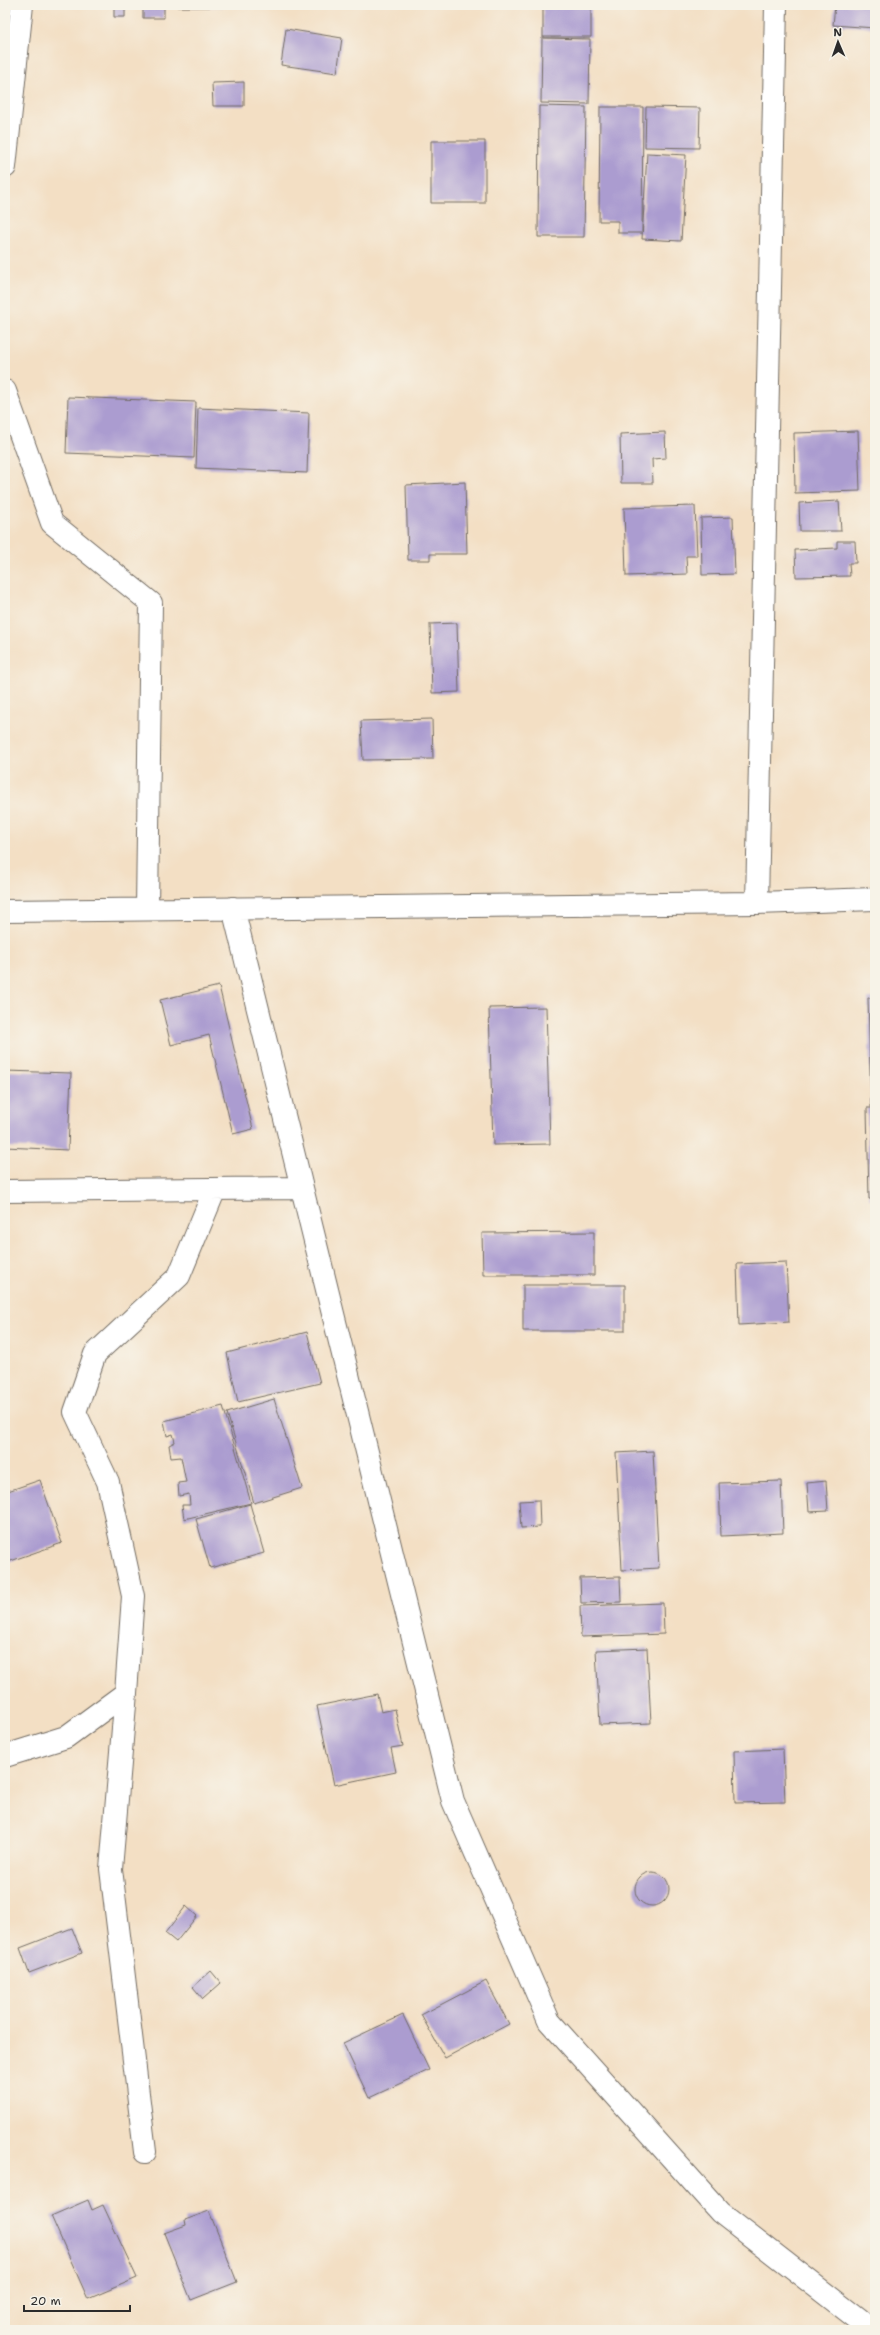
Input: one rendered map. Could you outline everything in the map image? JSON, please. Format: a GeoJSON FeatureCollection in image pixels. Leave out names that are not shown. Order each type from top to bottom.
{"type":"FeatureCollection","features":[{"type":"Feature","properties":{"kind":"street"},"geometry":{"type":"LineString","coordinates":[[5,167],[22,5]]}},
{"type":"Feature","properties":{"kind":"street"},"geometry":{"type":"LineString","coordinates":[[757,903],[776,5]]}},
{"type":"Feature","properties":{"kind":"street"},"geometry":{"type":"LineString","coordinates":[[5,391],[52,523],[151,603],[147,909]]}},
{"type":"Feature","properties":{"kind":"street"},"geometry":{"type":"LineString","coordinates":[[5,911],[757,903],[875,899]]}},
{"type":"Feature","properties":{"kind":"street"},"geometry":{"type":"LineString","coordinates":[[233,908],[453,1801],[549,2021],[720,2212],[872,2330]]}},
{"type":"Feature","properties":{"kind":"street"},"geometry":{"type":"LineString","coordinates":[[5,1191],[302,1188]]}},
{"type":"Feature","properties":{"kind":"street"},"geometry":{"type":"LineString","coordinates":[[145,2152],[111,1869],[133,1596],[108,1482],[75,1412],[95,1354],[179,1276],[214,1189]]}},
{"type":"Feature","properties":{"kind":"street"},"geometry":{"type":"LineString","coordinates":[[5,1756],[66,1737],[126,1693]]}},
{"type":"Feature","properties":{"kind":"building"},"geometry":{"type":"Polygon","coordinates":[[[114,5],[125,5],[125,17],[114,17],[114,5]]]}},
{"type":"Feature","properties":{"kind":"building"},"geometry":{"type":"Polygon","coordinates":[[[143,5],[164,5],[164,18],[143,18],[143,5]]]}},
{"type":"Feature","properties":{"kind":"building"},"geometry":{"type":"Polygon","coordinates":[[[178,5],[224,5],[224,7],[178,7],[178,5]]]}},
{"type":"Feature","properties":{"kind":"building"},"geometry":{"type":"Polygon","coordinates":[[[543,5],[591,5],[591,37],[543,37],[543,5]]]}},
{"type":"Feature","properties":{"kind":"building"},"geometry":{"type":"Polygon","coordinates":[[[835,5],[875,5],[875,28],[833,25],[835,5]]]}},
{"type":"Feature","properties":{"kind":"building"},"geometry":{"type":"Polygon","coordinates":[[[286,29],[342,38],[337,73],[281,65],[286,29]]]}},
{"type":"Feature","properties":{"kind":"building"},"geometry":{"type":"Polygon","coordinates":[[[542,38],[590,39],[589,104],[541,103],[542,38]]]}},
{"type":"Feature","properties":{"kind":"building"},"geometry":{"type":"Polygon","coordinates":[[[244,82],[244,106],[213,106],[212,83],[244,82]]]}},
{"type":"Feature","properties":{"kind":"building"},"geometry":{"type":"Polygon","coordinates":[[[539,106],[586,107],[584,237],[538,237],[539,106]]]}},
{"type":"Feature","properties":{"kind":"building"},"geometry":{"type":"Polygon","coordinates":[[[600,107],[643,107],[642,233],[618,233],[618,221],[599,221],[600,107]]]}},
{"type":"Feature","properties":{"kind":"building"},"geometry":{"type":"Polygon","coordinates":[[[646,107],[700,108],[699,148],[645,147],[646,107]]]}},
{"type":"Feature","properties":{"kind":"building"},"geometry":{"type":"Polygon","coordinates":[[[431,141],[485,141],[485,203],[431,203],[431,141]]]}},
{"type":"Feature","properties":{"kind":"building"},"geometry":{"type":"Polygon","coordinates":[[[647,153],[686,155],[681,241],[642,239],[647,153]]]}},
{"type":"Feature","properties":{"kind":"building"},"geometry":{"type":"Polygon","coordinates":[[[68,397],[196,402],[194,458],[66,453],[68,397]]]}},
{"type":"Feature","properties":{"kind":"building"},"geometry":{"type":"Polygon","coordinates":[[[198,408],[309,413],[307,473],[196,468],[198,408]]]}},
{"type":"Feature","properties":{"kind":"building"},"geometry":{"type":"Polygon","coordinates":[[[858,431],[860,491],[795,493],[794,433],[858,431]]]}},
{"type":"Feature","properties":{"kind":"building"},"geometry":{"type":"Polygon","coordinates":[[[665,432],[666,458],[652,459],[653,483],[621,483],[620,434],[665,432]]]}},
{"type":"Feature","properties":{"kind":"building"},"geometry":{"type":"Polygon","coordinates":[[[465,482],[467,554],[430,554],[430,560],[408,560],[406,485],[465,482]]]}},
{"type":"Feature","properties":{"kind":"building"},"geometry":{"type":"Polygon","coordinates":[[[839,501],[841,531],[800,531],[799,503],[839,501]]]}},
{"type":"Feature","properties":{"kind":"building"},"geometry":{"type":"Polygon","coordinates":[[[695,506],[697,556],[686,556],[687,574],[626,576],[624,508],[695,506]]]}},
{"type":"Feature","properties":{"kind":"building"},"geometry":{"type":"Polygon","coordinates":[[[733,517],[735,574],[702,575],[701,518],[733,517]]]}},
{"type":"Feature","properties":{"kind":"building"},"geometry":{"type":"Polygon","coordinates":[[[837,541],[855,541],[856,563],[849,563],[850,576],[796,577],[795,550],[837,548],[837,541]]]}},
{"type":"Feature","properties":{"kind":"building"},"geometry":{"type":"Polygon","coordinates":[[[457,623],[459,692],[432,693],[430,624],[457,623]]]}},
{"type":"Feature","properties":{"kind":"building"},"geometry":{"type":"Polygon","coordinates":[[[432,719],[433,759],[363,760],[361,721],[432,719]]]}},
{"type":"Feature","properties":{"kind":"building"},"geometry":{"type":"Polygon","coordinates":[[[219,986],[253,1129],[233,1134],[209,1035],[171,1045],[160,1000],[219,986]]]}},
{"type":"Feature","properties":{"kind":"building"},"geometry":{"type":"Polygon","coordinates":[[[868,998],[875,998],[875,1107],[871,1107],[868,998]]]}},
{"type":"Feature","properties":{"kind":"building"},"geometry":{"type":"Polygon","coordinates":[[[546,1007],[550,1144],[493,1145],[489,1008],[546,1007]]]}},
{"type":"Feature","properties":{"kind":"building"},"geometry":{"type":"Polygon","coordinates":[[[5,1071],[71,1073],[68,1150],[5,1147],[5,1071]]]}},
{"type":"Feature","properties":{"kind":"building"},"geometry":{"type":"Polygon","coordinates":[[[867,1108],[875,1108],[875,1199],[869,1199],[867,1108]]]}},
{"type":"Feature","properties":{"kind":"building"},"geometry":{"type":"Polygon","coordinates":[[[594,1232],[594,1275],[483,1275],[482,1233],[594,1232]]]}},
{"type":"Feature","properties":{"kind":"building"},"geometry":{"type":"Polygon","coordinates":[[[786,1262],[789,1322],[739,1325],[737,1264],[786,1262]]]}},
{"type":"Feature","properties":{"kind":"building"},"geometry":{"type":"Polygon","coordinates":[[[523,1285],[625,1285],[625,1331],[523,1331],[523,1285]]]}},
{"type":"Feature","properties":{"kind":"building"},"geometry":{"type":"Polygon","coordinates":[[[307,1332],[320,1383],[238,1402],[227,1353],[307,1332]]]}},
{"type":"Feature","properties":{"kind":"building"},"geometry":{"type":"Polygon","coordinates":[[[274,1399],[302,1488],[254,1503],[227,1413],[274,1399]]]}},
{"type":"Feature","properties":{"kind":"building"},"geometry":{"type":"Polygon","coordinates":[[[223,1406],[251,1503],[184,1519],[182,1505],[190,1505],[189,1494],[179,1496],[178,1483],[186,1482],[181,1457],[171,1458],[169,1445],[175,1442],[173,1434],[167,1436],[164,1421],[223,1406]]]}},
{"type":"Feature","properties":{"kind":"building"},"geometry":{"type":"Polygon","coordinates":[[[653,1451],[659,1568],[622,1570],[616,1453],[653,1451]]]}},
{"type":"Feature","properties":{"kind":"building"},"geometry":{"type":"Polygon","coordinates":[[[40,1480],[62,1543],[5,1563],[5,1492],[40,1480]]]}},
{"type":"Feature","properties":{"kind":"building"},"geometry":{"type":"Polygon","coordinates":[[[781,1481],[783,1533],[721,1536],[719,1483],[781,1481]]]}},
{"type":"Feature","properties":{"kind":"building"},"geometry":{"type":"Polygon","coordinates":[[[826,1481],[828,1511],[809,1512],[807,1483],[826,1481]]]}},
{"type":"Feature","properties":{"kind":"building"},"geometry":{"type":"Polygon","coordinates":[[[539,1500],[540,1527],[521,1528],[519,1501],[539,1500]]]}},
{"type":"Feature","properties":{"kind":"building"},"geometry":{"type":"Polygon","coordinates":[[[250,1504],[264,1553],[210,1568],[196,1519],[250,1504]]]}},
{"type":"Feature","properties":{"kind":"building"},"geometry":{"type":"Polygon","coordinates":[[[620,1577],[621,1602],[581,1603],[580,1578],[620,1577]]]}},
{"type":"Feature","properties":{"kind":"building"},"geometry":{"type":"Polygon","coordinates":[[[663,1603],[664,1634],[581,1637],[580,1606],[663,1603]]]}},
{"type":"Feature","properties":{"kind":"building"},"geometry":{"type":"Polygon","coordinates":[[[647,1648],[651,1723],[600,1725],[596,1650],[647,1648]]]}},
{"type":"Feature","properties":{"kind":"building"},"geometry":{"type":"Polygon","coordinates":[[[377,1694],[381,1712],[395,1709],[403,1746],[391,1748],[396,1772],[334,1785],[317,1706],[377,1694]]]}},
{"type":"Feature","properties":{"kind":"building"},"geometry":{"type":"Polygon","coordinates":[[[783,1749],[785,1802],[735,1803],[734,1751],[783,1749]]]}},
{"type":"Feature","properties":{"kind":"building"},"geometry":{"type":"Polygon","coordinates":[[[652,1872],[664,1877],[669,1889],[664,1901],[652,1906],[640,1901],[635,1889],[640,1877],[652,1872]]]}},
{"type":"Feature","properties":{"kind":"building"},"geometry":{"type":"Polygon","coordinates":[[[186,1906],[197,1916],[176,1942],[165,1933],[186,1906]]]}},
{"type":"Feature","properties":{"kind":"building"},"geometry":{"type":"Polygon","coordinates":[[[72,1928],[82,1953],[29,1973],[20,1948],[72,1928]]]}},
{"type":"Feature","properties":{"kind":"building"},"geometry":{"type":"Polygon","coordinates":[[[211,1971],[221,1983],[203,1999],[193,1987],[211,1971]]]}},
{"type":"Feature","properties":{"kind":"building"},"geometry":{"type":"Polygon","coordinates":[[[486,1981],[509,2024],[445,2058],[421,2015],[486,1981]]]}},
{"type":"Feature","properties":{"kind":"building"},"geometry":{"type":"Polygon","coordinates":[[[403,2015],[429,2070],[369,2098],[343,2043],[403,2015]]]}},
{"type":"Feature","properties":{"kind":"building"},"geometry":{"type":"Polygon","coordinates":[[[88,2200],[92,2210],[103,2205],[137,2278],[88,2299],[51,2216],[88,2200]]]}},
{"type":"Feature","properties":{"kind":"building"},"geometry":{"type":"Polygon","coordinates":[[[209,2211],[237,2282],[191,2300],[164,2233],[186,2225],[185,2220],[209,2211]]]}}]}
